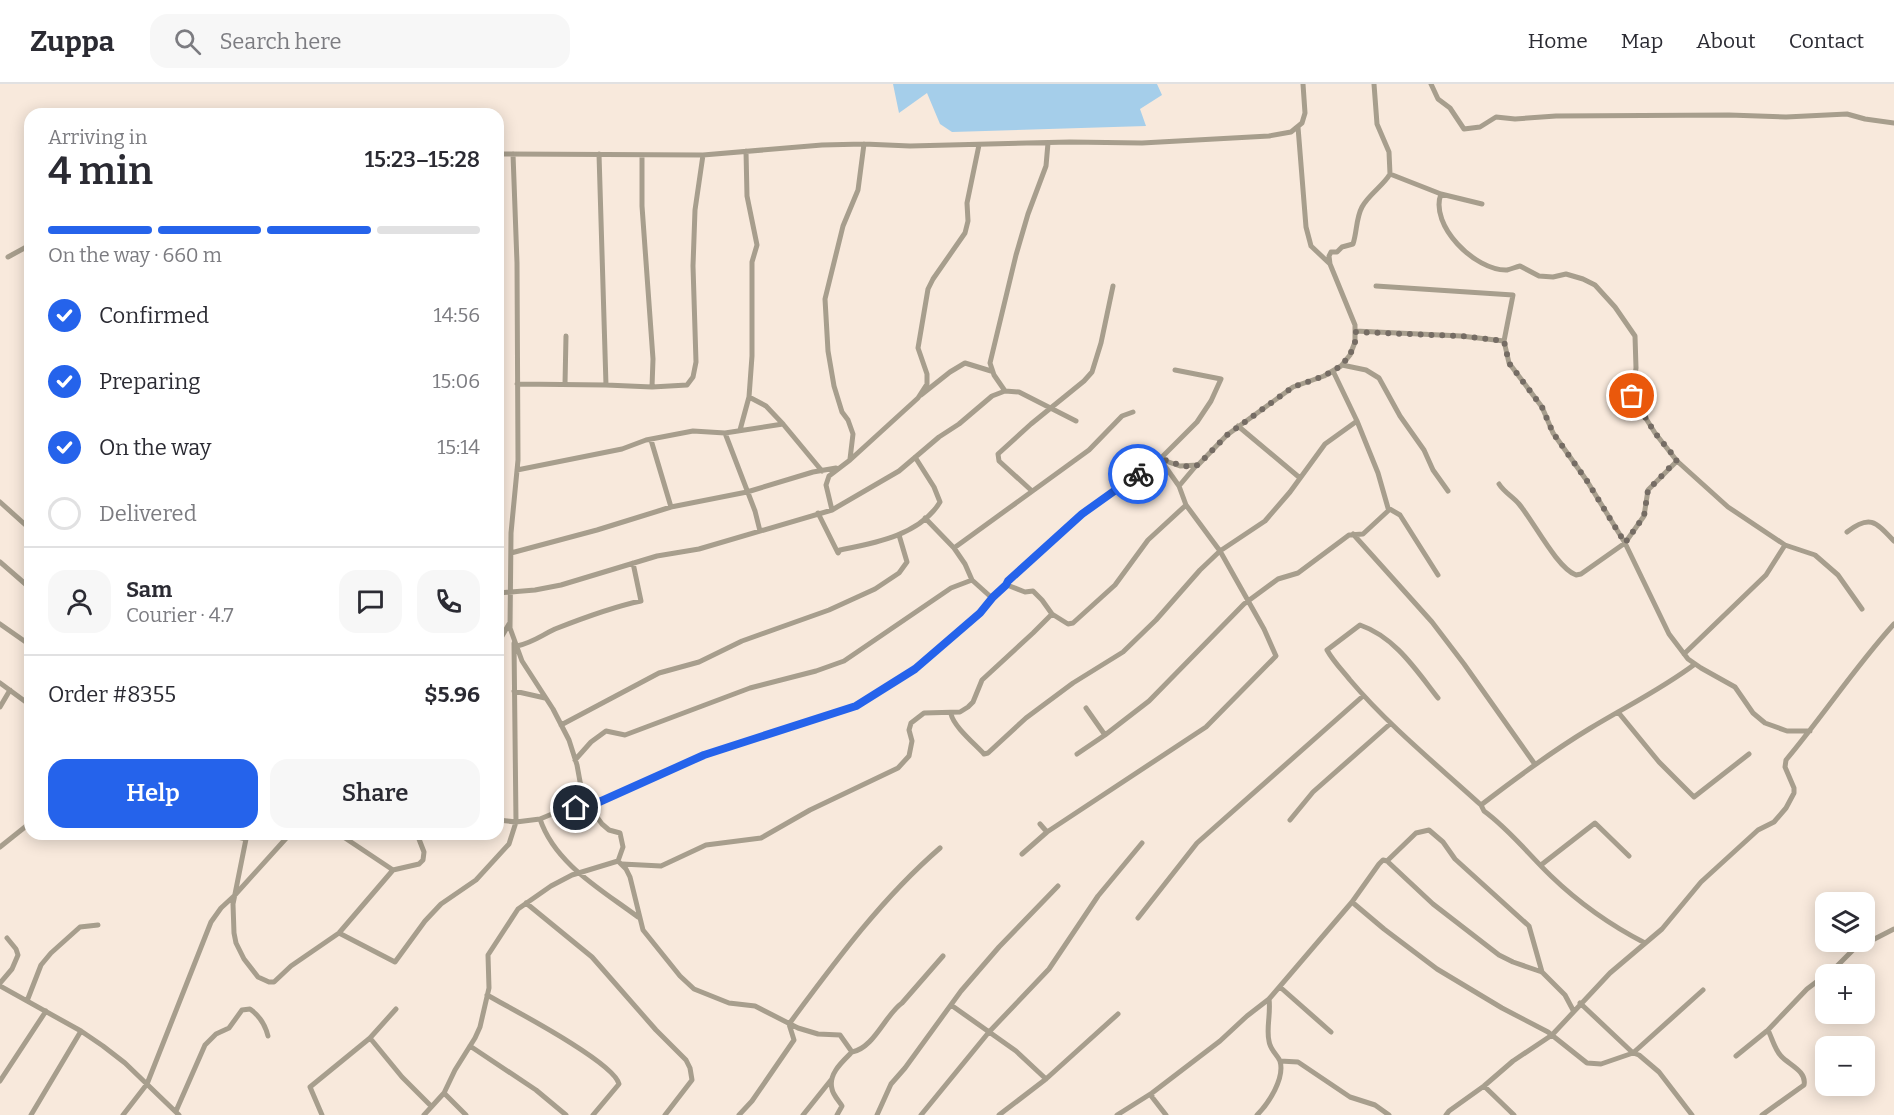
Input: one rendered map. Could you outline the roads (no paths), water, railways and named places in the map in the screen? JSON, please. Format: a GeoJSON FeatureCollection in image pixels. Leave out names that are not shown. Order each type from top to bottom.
{"type":"FeatureCollection","features":[{"type":"Feature","properties":{"kind":"street"},"geometry":{"type":"LineString","coordinates":[[504,154],[704,155],[864,144],[910,146],[1189,141],[1269,136],[1291,132],[1304,118],[1303,84]]}},
{"type":"Feature","properties":{"kind":"street"},"geometry":{"type":"LineString","coordinates":[[1329,264],[1331,252],[1337,252],[1342,247],[1353,244],[1362,206],[1390,174],[1389,152],[1377,124],[1374,84]]}},
{"type":"Feature","properties":{"kind":"street"},"geometry":{"type":"LineString","coordinates":[[1431,84],[1438,99],[1450,108],[1464,129],[1469,130],[1480,127],[1496,117],[1515,119],[1556,116],[1786,117],[1847,114],[1894,123]]}},
{"type":"Feature","properties":{"kind":"street"},"geometry":{"type":"LineString","coordinates":[[1179,486],[1195,467],[1238,426],[1293,387],[1333,371],[1350,355],[1355,342],[1353,319],[1329,264],[1311,246],[1306,227],[1298,127]]}},
{"type":"Feature","properties":{"kind":"street"},"geometry":{"type":"LineString","coordinates":[[1005,391],[992,371],[992,356],[1016,255],[1046,166],[1048,142]]}},
{"type":"Feature","properties":{"kind":"street"},"geometry":{"type":"LineString","coordinates":[[850,460],[853,434],[834,386],[828,351],[825,299],[843,226],[858,190],[864,144]]}},
{"type":"Feature","properties":{"kind":"street"},"geometry":{"type":"LineString","coordinates":[[918,398],[927,380],[918,348],[928,289],[965,233],[968,221],[967,203],[979,145]]}},
{"type":"Feature","properties":{"kind":"street"},"geometry":{"type":"LineString","coordinates":[[740,430],[749,397],[752,356],[752,262],[757,245],[747,196],[746,151]]}},
{"type":"Feature","properties":{"kind":"street"},"geometry":{"type":"LineString","coordinates":[[513,154],[517,263],[517,470],[511,533],[509,623],[522,661],[561,725],[575,760],[582,798],[609,830],[620,833],[623,847],[620,862],[630,877],[639,918],[648,937],[694,990],[729,1004],[755,1005],[789,1024],[818,1034],[840,1035],[852,1052]]}},
{"type":"Feature","properties":{"kind":"street"},"geometry":{"type":"LineString","coordinates":[[599,154],[606,385]]}},
{"type":"Feature","properties":{"kind":"street"},"geometry":{"type":"LineString","coordinates":[[642,155],[642,206],[653,359],[652,387]]}},
{"type":"Feature","properties":{"kind":"street"},"geometry":{"type":"LineString","coordinates":[[517,384],[652,387],[687,385],[693,376],[696,362],[693,266],[695,210],[704,155]]}},
{"type":"Feature","properties":{"kind":"street"},"geometry":{"type":"LineString","coordinates":[[1390,174],[1441,194],[1482,204]]}},
{"type":"Feature","properties":{"kind":"street"},"geometry":{"type":"LineString","coordinates":[[1441,194],[1438,202],[1442,220],[1457,244],[1472,258],[1508,270],[1523,266],[1539,276],[1570,275],[1595,285],[1615,307],[1635,336],[1636,368],[1632,396],[1655,433],[1677,460],[1728,507],[1785,545],[1815,555],[1838,575],[1862,609]]}},
{"type":"Feature","properties":{"kind":"street"},"geometry":{"type":"LineString","coordinates":[[8,256],[24,248]]}},
{"type":"Feature","properties":{"kind":"street"},"geometry":{"type":"LineString","coordinates":[[1032,491],[999,461],[998,454],[1092,372],[1101,343],[1113,286]]}},
{"type":"Feature","properties":{"kind":"street"},"geometry":{"type":"LineString","coordinates":[[1376,286],[1513,295],[1504,341],[1509,363],[1542,407],[1553,433],[1587,481],[1625,543],[1669,634],[1683,654],[1695,664],[1732,683],[1753,713],[1765,723],[1787,731],[1810,731]]}},
{"type":"Feature","properties":{"kind":"street"},"geometry":{"type":"LineString","coordinates":[[1355,332],[1461,336],[1504,341]]}},
{"type":"Feature","properties":{"kind":"street"},"geometry":{"type":"LineString","coordinates":[[565,384],[566,336]]}},
{"type":"Feature","properties":{"kind":"street"},"geometry":{"type":"LineString","coordinates":[[832,510],[826,485],[829,476],[837,468],[850,460],[918,398],[965,363],[992,371]]}},
{"type":"Feature","properties":{"kind":"street"},"geometry":{"type":"LineString","coordinates":[[1342,364],[1366,370],[1379,378],[1400,416],[1424,450],[1432,470],[1448,491]]}},
{"type":"Feature","properties":{"kind":"street"},"geometry":{"type":"LineString","coordinates":[[504,821],[516,822],[540,819],[564,809],[588,807],[704,755],[856,706],[915,669],[980,613],[1008,581],[1082,514],[1160,459],[1197,422],[1211,401],[1221,379],[1175,369]]}},
{"type":"Feature","properties":{"kind":"street"},"geometry":{"type":"LineString","coordinates":[[1333,371],[1378,473],[1389,510],[1400,515],[1438,575]]}},
{"type":"Feature","properties":{"kind":"street"},"geometry":{"type":"LineString","coordinates":[[504,593],[561,585],[657,556],[699,549],[832,510],[899,471],[992,396],[1005,391],[1019,392],[1076,421]]}},
{"type":"Feature","properties":{"kind":"street"},"geometry":{"type":"LineString","coordinates":[[749,397],[766,406],[822,471]]}},
{"type":"Feature","properties":{"kind":"street"},"geometry":{"type":"LineString","coordinates":[[954,548],[1089,450],[1122,416],[1133,412]]}},
{"type":"Feature","properties":{"kind":"street"},"geometry":{"type":"LineString","coordinates":[[951,714],[959,728],[988,757],[1026,718],[1073,683],[1123,652],[1220,551],[1265,521],[1324,444],[1357,421]]}},
{"type":"Feature","properties":{"kind":"street"},"geometry":{"type":"LineString","coordinates":[[517,470],[622,449],[693,431],[725,433],[783,424]]}},
{"type":"Feature","properties":{"kind":"street"},"geometry":{"type":"LineString","coordinates":[[1238,426],[1300,478]]}},
{"type":"Feature","properties":{"kind":"street"},"geometry":{"type":"LineString","coordinates":[[725,433],[755,511],[760,531]]}},
{"type":"Feature","properties":{"kind":"street"},"geometry":{"type":"LineString","coordinates":[[651,440],[671,507]]}},
{"type":"Feature","properties":{"kind":"street"},"geometry":{"type":"LineString","coordinates":[[818,513],[838,554],[840,550],[899,535],[925,518],[940,502],[934,487],[915,457]]}},
{"type":"Feature","properties":{"kind":"street"},"geometry":{"type":"LineString","coordinates":[[1160,459],[1180,466],[1195,467]]}},
{"type":"Feature","properties":{"kind":"street"},"geometry":{"type":"LineString","coordinates":[[1022,854],[1047,832],[1206,727],[1276,656],[1220,551],[1186,505],[1179,486],[1160,459]]}},
{"type":"Feature","properties":{"kind":"street"},"geometry":{"type":"LineString","coordinates":[[1499,484],[1518,503],[1555,555],[1573,574],[1581,574],[1625,543],[1644,516],[1648,490],[1677,460]]}},
{"type":"Feature","properties":{"kind":"street"},"geometry":{"type":"LineString","coordinates":[[511,553],[671,507],[747,492],[837,468]]}},
{"type":"Feature","properties":{"kind":"street"},"geometry":{"type":"LineString","coordinates":[[0,502],[24,524]]}},
{"type":"Feature","properties":{"kind":"street"},"geometry":{"type":"LineString","coordinates":[[1006,585],[1025,592],[1033,591],[1052,614],[1068,624],[1073,623],[1114,585],[1148,540],[1186,505]]}},
{"type":"Feature","properties":{"kind":"street"},"geometry":{"type":"LineString","coordinates":[[1077,754],[1149,701],[1248,601],[1278,579],[1298,573],[1349,535],[1363,534],[1389,510]]}},
{"type":"Feature","properties":{"kind":"street"},"geometry":{"type":"LineString","coordinates":[[925,518],[954,548],[972,580],[992,598]]}},
{"type":"Feature","properties":{"kind":"street"},"geometry":{"type":"LineString","coordinates":[[1847,532],[1857,525],[1871,521],[1894,541]]}},
{"type":"Feature","properties":{"kind":"street"},"geometry":{"type":"LineString","coordinates":[[1353,534],[1432,622],[1534,764]]}},
{"type":"Feature","properties":{"kind":"street"},"geometry":{"type":"LineString","coordinates":[[561,725],[659,673],[699,662],[742,640],[829,610],[875,589],[898,573],[907,562],[899,535]]}},
{"type":"Feature","properties":{"kind":"street"},"geometry":{"type":"LineString","coordinates":[[1683,654],[1766,575],[1785,545]]}},
{"type":"Feature","properties":{"kind":"street"},"geometry":{"type":"LineString","coordinates":[[0,562],[24,583]]}},
{"type":"Feature","properties":{"kind":"street"},"geometry":{"type":"LineString","coordinates":[[517,646],[533,642],[554,630],[614,608],[640,601],[633,563]]}},
{"type":"Feature","properties":{"kind":"street"},"geometry":{"type":"LineString","coordinates":[[575,760],[591,742],[606,731],[625,735],[750,688],[844,662],[951,588],[972,580]]}},
{"type":"Feature","properties":{"kind":"street"},"geometry":{"type":"LineString","coordinates":[[424,1115],[444,1093],[480,1027],[489,976],[488,955],[518,909],[551,886],[579,872],[620,862],[661,866],[706,844],[761,838],[810,810],[898,768],[909,756],[912,741],[909,730],[911,723],[924,713],[951,714],[968,708],[982,680],[1052,614]]}},
{"type":"Feature","properties":{"kind":"street"},"geometry":{"type":"LineString","coordinates":[[504,632],[509,623]]}},
{"type":"Feature","properties":{"kind":"street"},"geometry":{"type":"LineString","coordinates":[[0,624],[24,641]]}},
{"type":"Feature","properties":{"kind":"street"},"geometry":{"type":"LineString","coordinates":[[1446,1115],[1513,1061],[1552,1035],[1610,973],[1662,929],[1701,882],[1758,830],[1774,822],[1792,799],[1794,788],[1785,762],[1878,641],[1894,624]]}},
{"type":"Feature","properties":{"kind":"street"},"geometry":{"type":"LineString","coordinates":[[1437,698],[1400,649],[1360,625],[1327,650],[1363,696],[1390,724],[1481,805],[1484,811],[1588,909],[1645,943]]}},
{"type":"Feature","properties":{"kind":"street"},"geometry":{"type":"LineString","coordinates":[[339,933],[395,962],[425,921],[441,904],[476,880],[509,844],[516,822],[514,638]]}},
{"type":"Feature","properties":{"kind":"street"},"geometry":{"type":"LineString","coordinates":[[1481,805],[1534,764],[1670,683],[1695,664]]}},
{"type":"Feature","properties":{"kind":"street"},"geometry":{"type":"LineString","coordinates":[[0,683],[24,700]]}},
{"type":"Feature","properties":{"kind":"street"},"geometry":{"type":"LineString","coordinates":[[0,707],[10,690]]}},
{"type":"Feature","properties":{"kind":"street"},"geometry":{"type":"LineString","coordinates":[[514,691],[545,698]]}},
{"type":"Feature","properties":{"kind":"street"},"geometry":{"type":"LineString","coordinates":[[1138,918],[1197,843],[1363,696]]}},
{"type":"Feature","properties":{"kind":"street"},"geometry":{"type":"LineString","coordinates":[[1086,708],[1105,735]]}},
{"type":"Feature","properties":{"kind":"street"},"geometry":{"type":"LineString","coordinates":[[1618,712],[1659,762],[1694,796],[1749,754]]}},
{"type":"Feature","properties":{"kind":"street"},"geometry":{"type":"LineString","coordinates":[[1290,820],[1313,792],[1390,724]]}},
{"type":"Feature","properties":{"kind":"street"},"geometry":{"type":"LineString","coordinates":[[540,819],[544,832],[571,866],[639,918]]}},
{"type":"Feature","properties":{"kind":"street"},"geometry":{"type":"LineString","coordinates":[[1541,865],[1595,823],[1629,856]]}},
{"type":"Feature","properties":{"kind":"street"},"geometry":{"type":"LineString","coordinates":[[1040,824],[1047,832]]}},
{"type":"Feature","properties":{"kind":"street"},"geometry":{"type":"LineString","coordinates":[[0,847],[24,828]]}},
{"type":"Feature","properties":{"kind":"street"},"geometry":{"type":"LineString","coordinates":[[1388,861],[1416,833],[1429,830],[1443,842],[1455,859],[1529,926],[1542,972]]}},
{"type":"Feature","properties":{"kind":"street"},"geometry":{"type":"LineString","coordinates":[[246,840],[234,896],[236,943],[256,974],[269,982],[274,982],[291,966],[339,933],[393,870]]}},
{"type":"Feature","properties":{"kind":"street"},"geometry":{"type":"LineString","coordinates":[[123,1115],[147,1084],[206,931],[221,908],[285,840]]}},
{"type":"Feature","properties":{"kind":"street"},"geometry":{"type":"LineString","coordinates":[[348,840],[393,870],[408,868],[423,860],[424,852],[419,840]]}},
{"type":"Feature","properties":{"kind":"street"},"geometry":{"type":"LineString","coordinates":[[921,1115],[989,1032],[1049,969],[1098,896],[1142,843]]}},
{"type":"Feature","properties":{"kind":"street"},"geometry":{"type":"LineString","coordinates":[[789,1024],[852,940],[917,868],[940,848]]}},
{"type":"Feature","properties":{"kind":"street"},"geometry":{"type":"LineString","coordinates":[[1117,1115],[1152,1093],[1220,1041],[1269,999],[1352,902],[1383,860],[1388,861],[1433,904],[1499,955],[1542,972],[1565,995],[1573,1010]]}},
{"type":"Feature","properties":{"kind":"street"},"geometry":{"type":"LineString","coordinates":[[878,1115],[891,1084],[951,1005],[999,947],[1058,886]]}},
{"type":"Feature","properties":{"kind":"street"},"geometry":{"type":"LineString","coordinates":[[1352,902],[1437,969],[1552,1035],[1593,1065],[1633,1053],[1703,990]]}},
{"type":"Feature","properties":{"kind":"street"},"geometry":{"type":"LineString","coordinates":[[526,903],[592,957],[656,1030],[686,1060],[692,1080],[665,1115]]}},
{"type":"Feature","properties":{"kind":"street"},"geometry":{"type":"LineString","coordinates":[[27,1001],[41,965],[51,952],[80,927],[98,925]]}},
{"type":"Feature","properties":{"kind":"street"},"geometry":{"type":"LineString","coordinates":[[1736,1056],[1768,1030],[1807,989],[1835,968],[1853,950],[1894,929]]}},
{"type":"Feature","properties":{"kind":"street"},"geometry":{"type":"LineString","coordinates":[[7,938],[18,955],[12,969],[0,985],[81,1031],[125,1063],[178,1113],[205,1045],[216,1034],[229,1028],[242,1010],[250,1009],[257,1014],[265,1025],[268,1036]]}},
{"type":"Feature","properties":{"kind":"street"},"geometry":{"type":"LineString","coordinates":[[803,1115],[831,1080],[836,1070],[852,1052],[857,1051],[876,1035],[896,1008],[943,956]]}},
{"type":"Feature","properties":{"kind":"street"},"geometry":{"type":"LineString","coordinates":[[1280,987],[1331,1032]]}},
{"type":"Feature","properties":{"kind":"street"},"geometry":{"type":"LineString","coordinates":[[487,994],[579,1048],[616,1076],[619,1084],[593,1115]]}},
{"type":"Feature","properties":{"kind":"street"},"geometry":{"type":"LineString","coordinates":[[1269,999],[1271,1014],[1268,1038],[1271,1050],[1280,1060],[1298,1062],[1350,1097],[1375,1105],[1389,1115]]}},
{"type":"Feature","properties":{"kind":"street"},"geometry":{"type":"LineString","coordinates":[[1580,1003],[1633,1053],[1639,1055],[1659,1072],[1692,1115]]}},
{"type":"Feature","properties":{"kind":"street"},"geometry":{"type":"LineString","coordinates":[[951,1005],[1016,1051],[1046,1079]]}},
{"type":"Feature","properties":{"kind":"street"},"geometry":{"type":"LineString","coordinates":[[322,1115],[310,1087],[370,1038],[396,1009]]}},
{"type":"Feature","properties":{"kind":"street"},"geometry":{"type":"LineString","coordinates":[[0,1082],[46,1011]]}},
{"type":"Feature","properties":{"kind":"street"},"geometry":{"type":"LineString","coordinates":[[999,1115],[1046,1079],[1118,1014]]}},
{"type":"Feature","properties":{"kind":"street"},"geometry":{"type":"LineString","coordinates":[[739,1115],[752,1101],[794,1040],[789,1024]]}},
{"type":"Feature","properties":{"kind":"street"},"geometry":{"type":"LineString","coordinates":[[1762,1115],[1804,1085],[1805,1080],[1800,1072],[1780,1055],[1768,1030]]}},
{"type":"Feature","properties":{"kind":"street"},"geometry":{"type":"LineString","coordinates":[[31,1115],[81,1031]]}},
{"type":"Feature","properties":{"kind":"street"},"geometry":{"type":"LineString","coordinates":[[370,1038],[402,1077],[431,1106]]}},
{"type":"Feature","properties":{"kind":"street"},"geometry":{"type":"LineString","coordinates":[[470,1046],[536,1090],[566,1115]]}},
{"type":"Feature","properties":{"kind":"street"},"geometry":{"type":"LineString","coordinates":[[1257,1115],[1280,1080],[1280,1060]]}},
{"type":"Feature","properties":{"kind":"street"},"geometry":{"type":"LineString","coordinates":[[831,1080],[832,1091],[842,1106],[837,1115]]}},
{"type":"Feature","properties":{"kind":"street"},"geometry":{"type":"LineString","coordinates":[[1484,1086],[1514,1115]]}},
{"type":"Feature","properties":{"kind":"street"},"geometry":{"type":"LineString","coordinates":[[444,1093],[466,1115]]}},
{"type":"Feature","properties":{"kind":"street"},"geometry":{"type":"LineString","coordinates":[[1152,1093],[1152,1097],[1166,1115]]}},
{"type":"Feature","properties":{"kind":"water"},"geometry":{"type":"Polygon","coordinates":[[[893,84],[1157,84],[1162,95],[1140,109],[1146,126],[952,132],[940,124],[927,93],[899,113],[893,84]]]}}]}
